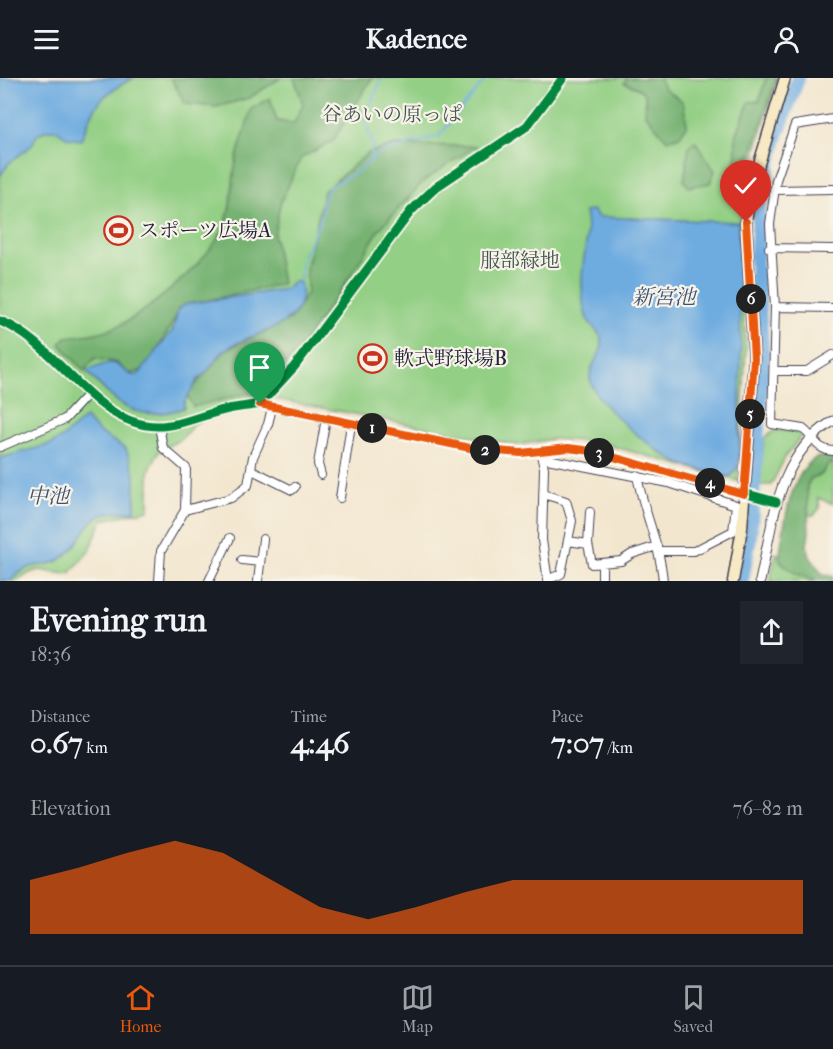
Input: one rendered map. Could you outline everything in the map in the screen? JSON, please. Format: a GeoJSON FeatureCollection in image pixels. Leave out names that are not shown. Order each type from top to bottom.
{"type":"FeatureCollection","features":[{"type":"Feature","properties":{"kind":"main road"},"geometry":{"type":"LineString","coordinates":[[733,581],[740,546],[754,359],[746,222],[751,190],[786,78]]}},
{"type":"Feature","properties":{"kind":"street"},"geometry":{"type":"LineString","coordinates":[[260,404],[294,367],[411,211],[436,187],[527,126],[561,78]]}},
{"type":"Feature","properties":{"kind":"street"},"geometry":{"type":"LineString","coordinates":[[833,119],[795,125],[774,190],[769,248],[775,307],[772,424],[803,429],[824,450],[833,451]]}},
{"type":"Feature","properties":{"kind":"street"},"geometry":{"type":"LineString","coordinates":[[774,190],[833,189]]}},
{"type":"Feature","properties":{"kind":"street"},"geometry":{"type":"LineString","coordinates":[[769,248],[833,249]]}},
{"type":"Feature","properties":{"kind":"street"},"geometry":{"type":"LineString","coordinates":[[775,307],[833,308]]}},
{"type":"Feature","properties":{"kind":"street"},"geometry":{"type":"LineString","coordinates":[[0,321],[35,340],[89,393],[120,417],[138,424],[159,426],[260,404],[475,449],[540,454],[637,475],[736,505],[733,531],[694,551],[658,549],[632,554],[621,561],[602,564],[591,563],[588,544],[590,512]]}},
{"type":"Feature","properties":{"kind":"street"},"geometry":{"type":"LineString","coordinates":[[775,371],[807,371],[833,355]]}},
{"type":"Feature","properties":{"kind":"street"},"geometry":{"type":"LineString","coordinates":[[0,447],[65,419],[89,393]]}},
{"type":"Feature","properties":{"kind":"street"},"geometry":{"type":"LineString","coordinates":[[185,510],[240,493],[248,485],[253,457],[268,424],[272,408]]}},
{"type":"Feature","properties":{"kind":"street"},"geometry":{"type":"LineString","coordinates":[[321,475],[318,464],[326,418]]}},
{"type":"Feature","properties":{"kind":"street"},"geometry":{"type":"LineString","coordinates":[[760,581],[776,502],[794,461],[812,439],[833,421]]}},
{"type":"Feature","properties":{"kind":"street"},"geometry":{"type":"LineString","coordinates":[[340,498],[351,424]]}},
{"type":"Feature","properties":{"kind":"street"},"geometry":{"type":"LineString","coordinates":[[159,426],[159,438],[163,448],[186,468],[185,510],[161,550],[159,581]]}},
{"type":"Feature","properties":{"kind":"street"},"geometry":{"type":"LineString","coordinates":[[540,454],[568,448],[592,451],[776,502]]}},
{"type":"Feature","properties":{"kind":"street"},"geometry":{"type":"LineString","coordinates":[[540,454],[544,468],[543,494],[542,540],[548,580],[561,574],[572,521],[566,501],[543,494]]}},
{"type":"Feature","properties":{"kind":"street"},"geometry":{"type":"LineString","coordinates":[[252,470],[292,490],[295,487]]}},
{"type":"Feature","properties":{"kind":"street"},"geometry":{"type":"LineString","coordinates":[[637,475],[647,521],[658,549],[663,581]]}},
{"type":"Feature","properties":{"kind":"street"},"geometry":{"type":"LineString","coordinates":[[685,488],[690,477]]}},
{"type":"Feature","properties":{"kind":"street"},"geometry":{"type":"LineString","coordinates":[[209,581],[230,538]]}},
{"type":"Feature","properties":{"kind":"street"},"geometry":{"type":"LineString","coordinates":[[258,581],[263,539]]}},
{"type":"Feature","properties":{"kind":"street"},"geometry":{"type":"LineString","coordinates":[[568,541],[588,544]]}},
{"type":"Feature","properties":{"kind":"street"},"geometry":{"type":"LineString","coordinates":[[242,560],[260,562]]}},
{"type":"Feature","properties":{"kind":"street"},"geometry":{"type":"LineString","coordinates":[[602,564],[602,581]]}},
{"type":"Feature","properties":{"kind":"green space","name":"服部緑地"},"geometry":{"type":"Polygon","coordinates":[[[0,78],[778,78],[747,179],[739,224],[746,349],[738,481],[597,442],[553,439],[517,445],[254,395],[195,423],[181,439],[159,451],[149,471],[149,510],[102,520],[90,550],[70,573],[39,570],[33,571],[18,581],[0,581],[0,78]]]}},
{"type":"Feature","properties":{"kind":"green space"},"geometry":{"type":"Polygon","coordinates":[[[171,78],[281,78],[249,98],[216,107],[185,104],[171,78]]]}},
{"type":"Feature","properties":{"kind":"green space"},"geometry":{"type":"Polygon","coordinates":[[[294,78],[372,78],[333,141],[301,158],[280,204],[274,236],[282,284],[182,306],[147,369],[129,374],[117,363],[95,358],[84,371],[60,344],[66,337],[104,331],[129,320],[159,299],[202,259],[213,246],[225,224],[237,157],[251,109],[270,98],[277,121],[294,123],[303,104],[294,78]]]}},
{"type":"Feature","properties":{"kind":"green space"},"geometry":{"type":"Polygon","coordinates":[[[627,78],[659,78],[664,88],[683,102],[687,124],[680,136],[667,140],[645,114],[644,93],[624,83],[627,78]]]}},
{"type":"Feature","properties":{"kind":"green space"},"geometry":{"type":"Polygon","coordinates":[[[766,78],[776,78],[775,83],[742,180],[735,181],[736,136],[749,102],[759,101],[766,78]]]}},
{"type":"Feature","properties":{"kind":"green space"},"geometry":{"type":"Polygon","coordinates":[[[695,141],[715,171],[710,183],[689,187],[684,181],[689,146],[695,141]]]}},
{"type":"Feature","properties":{"kind":"green space"},"geometry":{"type":"Polygon","coordinates":[[[396,145],[476,146],[424,181],[379,230],[339,294],[289,361],[261,390],[193,407],[187,395],[225,350],[292,319],[307,292],[306,269],[324,191],[368,153],[396,145]]]}},
{"type":"Feature","properties":{"kind":"green space"},"geometry":{"type":"Polygon","coordinates":[[[775,430],[800,432],[802,435],[786,456],[771,485],[760,485],[764,439],[775,430]]]}},
{"type":"Feature","properties":{"kind":"green space"},"geometry":{"type":"Polygon","coordinates":[[[818,457],[833,457],[833,464],[829,463],[821,475],[811,478],[807,486],[809,532],[807,545],[810,557],[823,575],[833,576],[833,581],[803,576],[790,570],[779,559],[789,502],[794,488],[808,464],[818,457]]]}},
{"type":"Feature","properties":{"kind":"green space"},"geometry":{"type":"Polygon","coordinates":[[[829,463],[833,464],[833,504],[818,498],[820,508],[814,515],[808,515],[807,486],[811,478],[821,475],[829,463]]]}},
{"type":"Feature","properties":{"kind":"green space"},"geometry":{"type":"Polygon","coordinates":[[[776,553],[813,580],[816,581],[770,581],[776,553]]]}},
{"type":"Feature","properties":{"kind":"water"},"geometry":{"type":"Polygon","coordinates":[[[0,78],[134,78],[112,90],[99,102],[81,140],[68,138],[56,130],[46,130],[37,135],[31,146],[9,163],[0,176],[0,78]]]}},
{"type":"Feature","properties":{"kind":"water","name":"新宮池"},"geometry":{"type":"Polygon","coordinates":[[[593,210],[598,217],[738,222],[741,348],[739,465],[730,477],[681,464],[657,450],[613,413],[593,388],[590,372],[602,343],[600,336],[586,316],[582,284],[587,231],[585,212],[593,210]]]}},
{"type":"Feature","properties":{"kind":"water"},"geometry":{"type":"Polygon","coordinates":[[[293,282],[300,282],[301,298],[297,310],[276,326],[225,350],[197,380],[185,401],[184,408],[153,414],[129,408],[118,402],[86,371],[111,363],[130,374],[138,375],[173,330],[178,309],[186,304],[285,289],[293,282]]]}},
{"type":"Feature","properties":{"kind":"water","name":"中池"},"geometry":{"type":"Polygon","coordinates":[[[85,418],[99,432],[126,449],[135,475],[135,512],[116,512],[94,519],[70,552],[58,561],[24,570],[12,581],[0,581],[0,458],[51,444],[62,438],[85,418]]]}},
{"type":"Feature","properties":{"kind":"waterway"},"geometry":{"type":"LineString","coordinates":[[370,159],[373,145],[364,118],[382,78]]}},
{"type":"Feature","properties":{"kind":"waterway"},"geometry":{"type":"LineString","coordinates":[[300,282],[302,259],[321,219],[323,200],[329,187],[360,170],[379,153],[439,136],[487,78]]}},
{"type":"Feature","properties":{"kind":"waterway"},"geometry":{"type":"LineString","coordinates":[[742,581],[750,538],[763,362],[756,263],[760,200],[776,138],[798,78]]}},
{"type":"Feature","properties":{"kind":"cycle path"},"geometry":{"type":"LineString","coordinates":[[260,404],[294,367],[411,211],[436,187],[527,126],[563,78]]}},
{"type":"Feature","properties":{"kind":"cycle path"},"geometry":{"type":"LineString","coordinates":[[0,321],[21,332],[40,347],[94,398],[113,412],[134,422],[157,426],[166,425],[228,409],[260,404],[475,449],[521,453],[568,448],[592,451],[776,502]]}},
{"type":"Feature","properties":{"kind":"place","name":"スポーツ広場A"},"geometry":{"type":"Point","coordinates":[118,230]}},
{"type":"Feature","properties":{"kind":"place","name":"軟式野球場B"},"geometry":{"type":"Point","coordinates":[373,358]}},
{"type":"Feature","properties":{"kind":"route"},"geometry":{"type":"LineString","coordinates":[[260,404],[475,449],[504,453],[568,448],[592,451],[744,494],[754,359],[746,222]]}},
{"type":"Feature","properties":{"kind":"park label","name":"谷あいの原っぱ"},"geometry":{"type":"Point","coordinates":[392,114]}}]}
